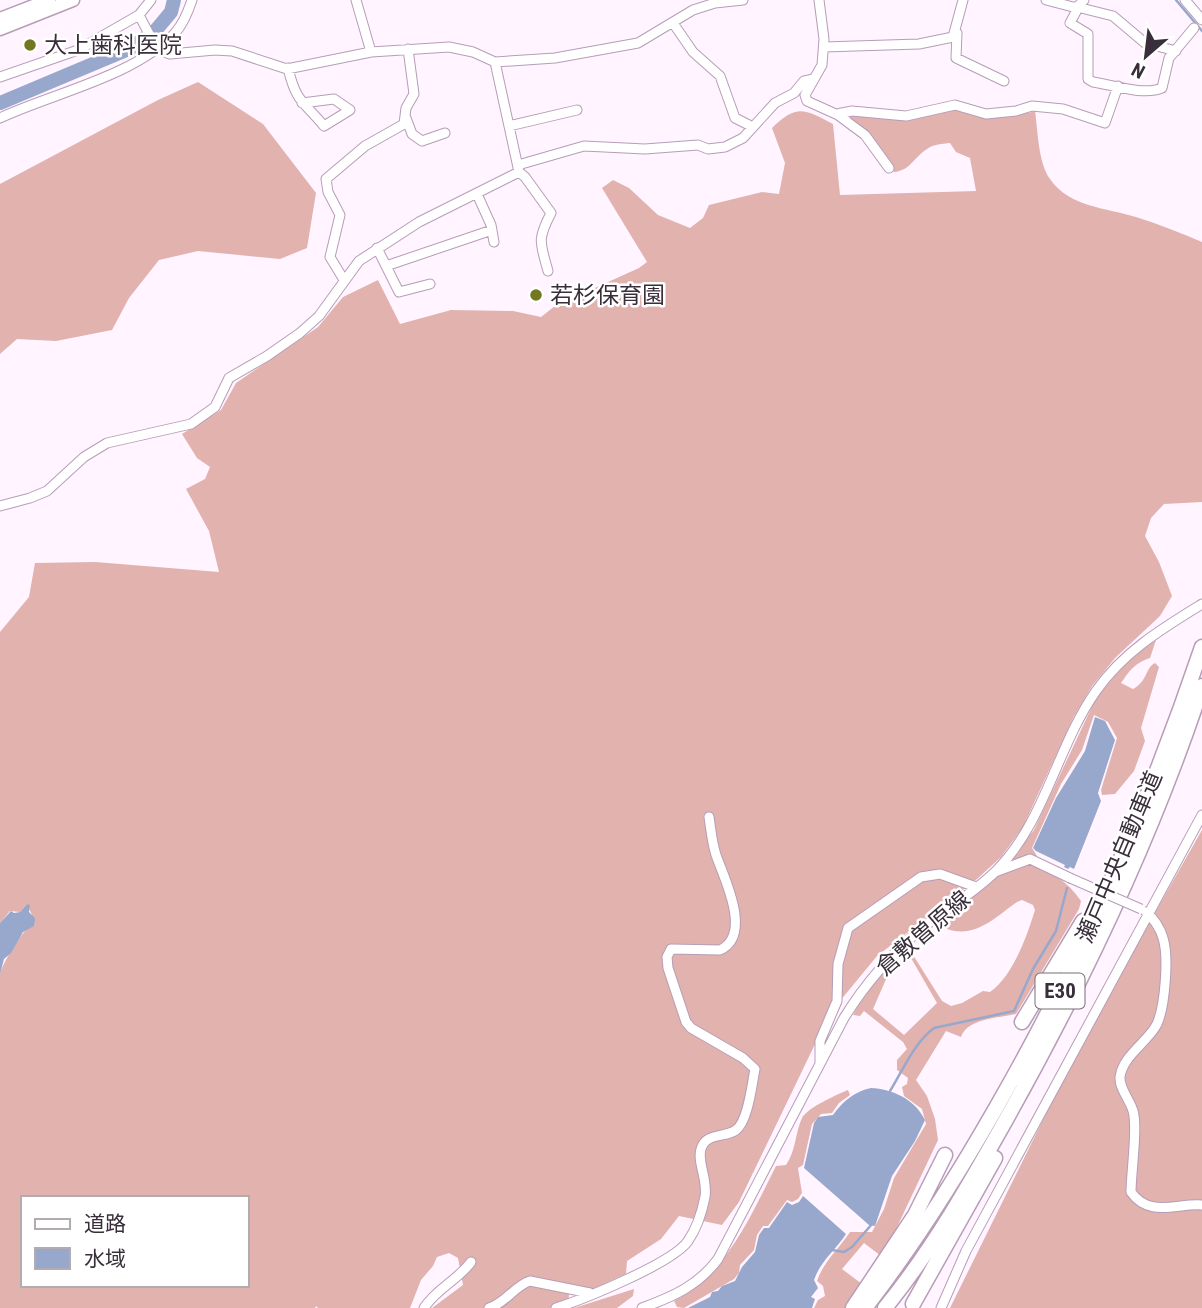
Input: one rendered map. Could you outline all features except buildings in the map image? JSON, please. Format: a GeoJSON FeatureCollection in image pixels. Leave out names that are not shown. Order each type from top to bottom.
{"type":"FeatureCollection","features":[{"type":"Feature","properties":{"kind":"highway","name":"瀬戸中央自動車道"},"geometry":{"type":"LineString","coordinates":[[865,1308],[925,1226],[988,1123],[1057,997],[1118,866],[1202,647]]}},
{"type":"Feature","properties":{"kind":"highway","name":"瀬戸中央自動車道"},"geometry":{"type":"LineString","coordinates":[[885,1308],[950,1216],[1041,1058],[1140,847],[1202,686]]}},
{"type":"Feature","properties":{"kind":"highway"},"geometry":{"type":"LineString","coordinates":[[1022,1022],[1118,866]]}},
{"type":"Feature","properties":{"kind":"highway"},"geometry":{"type":"LineString","coordinates":[[913,1304],[996,1156],[1041,1058]]}},
{"type":"Feature","properties":{"kind":"highway"},"geometry":{"type":"LineString","coordinates":[[853,1308],[915,1215],[944,1155]]}},
{"type":"Feature","properties":{"kind":"main road"},"geometry":{"type":"LineString","coordinates":[[0,20],[45,5],[73,0]]}},
{"type":"Feature","properties":{"kind":"main road"},"geometry":{"type":"LineString","coordinates":[[0,29],[45,5]]}},
{"type":"Feature","properties":{"kind":"street"},"geometry":{"type":"LineString","coordinates":[[0,77],[78,50],[139,15],[151,0]]}},
{"type":"Feature","properties":{"kind":"street"},"geometry":{"type":"LineString","coordinates":[[0,118],[114,72],[157,47],[176,32],[187,15],[192,0]]}},
{"type":"Feature","properties":{"kind":"street"},"geometry":{"type":"LineString","coordinates":[[356,0],[371,52]]}},
{"type":"Feature","properties":{"kind":"street"},"geometry":{"type":"LineString","coordinates":[[139,15],[157,47],[170,54],[232,51],[288,68],[371,52],[449,47],[473,52],[495,62],[555,58],[638,43],[693,10],[715,3],[743,0]]}},
{"type":"Feature","properties":{"kind":"street"},"geometry":{"type":"LineString","coordinates":[[819,0],[824,47],[822,65],[805,95],[807,101],[837,114],[865,135],[889,168]]}},
{"type":"Feature","properties":{"kind":"street"},"geometry":{"type":"LineString","coordinates":[[963,0],[956,31],[956,58],[1004,81]]}},
{"type":"Feature","properties":{"kind":"street"},"geometry":{"type":"LineString","coordinates":[[1046,0],[1063,6],[1080,5],[1112,16],[1145,43],[1176,51]]}},
{"type":"Feature","properties":{"kind":"street"},"geometry":{"type":"LineString","coordinates":[[1185,0],[1202,20]]}},
{"type":"Feature","properties":{"kind":"street"},"geometry":{"type":"LineString","coordinates":[[1080,5],[1070,23],[1089,37],[1088,79],[1093,82],[1155,91],[1162,88],[1167,63],[1194,28]]}},
{"type":"Feature","properties":{"kind":"street"},"geometry":{"type":"LineString","coordinates":[[673,23],[693,52],[720,76],[735,118],[753,127]]}},
{"type":"Feature","properties":{"kind":"street"},"geometry":{"type":"LineString","coordinates":[[824,47],[919,44],[953,37],[956,31]]}},
{"type":"Feature","properties":{"kind":"street"},"geometry":{"type":"LineString","coordinates":[[344,280],[330,257],[340,215],[328,192],[326,179],[365,146],[401,127],[406,108],[414,94],[408,49]]}},
{"type":"Feature","properties":{"kind":"street"},"geometry":{"type":"LineString","coordinates":[[495,62],[518,169],[551,212],[540,240],[548,271]]}},
{"type":"Feature","properties":{"kind":"street"},"geometry":{"type":"LineString","coordinates":[[288,68],[292,87],[302,103],[324,125],[350,110],[334,99],[302,103]]}},
{"type":"Feature","properties":{"kind":"street"},"geometry":{"type":"LineString","coordinates":[[0,506],[47,491],[84,457],[107,443],[191,424],[215,407],[229,378],[267,356],[319,316],[359,261],[419,222],[477,194],[518,169],[584,146],[645,149],[698,145],[708,149],[725,147],[743,138],[775,103],[794,93],[804,81],[814,79]]}},
{"type":"Feature","properties":{"kind":"street"},"geometry":{"type":"LineString","coordinates":[[837,114],[852,111],[906,116],[955,105],[986,114],[1016,111],[1032,106],[1063,109],[1105,123],[1118,86]]}},
{"type":"Feature","properties":{"kind":"street"},"geometry":{"type":"LineString","coordinates":[[509,126],[577,110]]}},
{"type":"Feature","properties":{"kind":"street"},"geometry":{"type":"LineString","coordinates":[[405,117],[412,134],[422,141],[445,133]]}},
{"type":"Feature","properties":{"kind":"street"},"geometry":{"type":"LineString","coordinates":[[477,194],[492,230],[494,242]]}},
{"type":"Feature","properties":{"kind":"street"},"geometry":{"type":"LineString","coordinates":[[386,266],[492,230]]}},
{"type":"Feature","properties":{"kind":"street"},"geometry":{"type":"LineString","coordinates":[[377,248],[400,292],[430,284]]}},
{"type":"Feature","properties":{"kind":"street","name":"倉敷曽原線"},"geometry":{"type":"LineString","coordinates":[[642,1308],[682,1292],[698,1281],[718,1259],[844,1018],[868,982],[901,947],[995,872],[1027,832],[1051,785],[1069,740],[1096,692],[1122,660],[1171,623],[1202,604]]}},
{"type":"Feature","properties":{"kind":"street"},"geometry":{"type":"LineString","coordinates":[[941,1308],[966,1251],[1097,1005],[1133,945],[1144,911],[1202,815]]}},
{"type":"Feature","properties":{"kind":"street"},"geometry":{"type":"LineString","coordinates":[[556,1308],[650,1269],[688,1241],[699,1221],[706,1195],[701,1150],[705,1141],[735,1130],[746,1111],[755,1069],[743,1058],[691,1028],[681,1012],[668,968],[667,957],[671,949],[720,950],[727,946],[734,933],[735,910],[715,852],[709,817]]}},
{"type":"Feature","properties":{"kind":"street"},"geometry":{"type":"LineString","coordinates":[[995,872],[1030,859],[1144,911],[1160,929],[1164,941],[1165,968],[1161,1011],[1156,1027],[1124,1065],[1119,1081],[1135,1115],[1131,1192],[1137,1201],[1150,1207],[1202,1205]]}},
{"type":"Feature","properties":{"kind":"street"},"geometry":{"type":"LineString","coordinates":[[821,1063],[820,1041],[837,1000],[838,964],[848,928],[921,877],[940,874],[976,887]]}},
{"type":"Feature","properties":{"kind":"street"},"geometry":{"type":"LineString","coordinates":[[424,1308],[440,1290],[465,1271],[471,1262]]}},
{"type":"Feature","properties":{"kind":"street"},"geometry":{"type":"LineString","coordinates":[[489,1308],[496,1306],[521,1284],[530,1281],[592,1293]]}},
{"type":"Feature","properties":{"kind":"shaded area"},"geometry":{"type":"Polygon","coordinates":[[[198,82],[263,124],[316,193],[307,248],[280,259],[198,251],[159,260],[129,298],[112,330],[56,341],[17,339],[0,354],[0,184],[158,100],[198,82]]]}},
{"type":"Feature","properties":{"kind":"shaded area"},"geometry":{"type":"Polygon","coordinates":[[[953,109],[984,116],[1004,117],[1035,111],[1043,164],[1058,188],[1078,201],[1144,220],[1202,242],[1202,502],[1164,504],[1151,518],[1145,536],[1172,596],[1160,616],[1115,658],[1092,686],[1074,716],[1023,827],[1001,857],[977,879],[877,956],[830,1013],[739,1202],[722,1225],[679,1216],[661,1239],[627,1261],[626,1274],[593,1289],[579,1286],[569,1294],[568,1308],[432,1308],[463,1285],[458,1258],[449,1253],[437,1257],[421,1280],[410,1308],[0,1308],[0,974],[12,949],[29,927],[32,915],[27,904],[20,912],[10,911],[0,923],[0,632],[29,597],[35,563],[95,562],[219,572],[209,531],[186,489],[205,479],[210,467],[197,458],[182,434],[221,410],[236,383],[318,327],[343,297],[378,280],[400,324],[451,310],[513,311],[541,317],[555,306],[639,268],[647,262],[602,188],[613,180],[629,188],[658,215],[690,228],[703,218],[709,205],[762,192],[779,194],[785,163],[772,128],[788,115],[801,111],[833,124],[840,195],[976,191],[970,158],[956,152],[950,143],[930,147],[904,169],[894,172],[884,155],[849,118],[852,115],[953,109]]]}},
{"type":"Feature","properties":{"kind":"shaded area"},"geometry":{"type":"Polygon","coordinates":[[[1156,640],[1150,658],[1133,667],[1121,683],[1133,689],[1152,665],[1155,663],[1159,667],[1141,728],[1145,741],[1134,771],[1115,794],[1102,795],[1101,790],[1117,738],[1108,722],[1094,715],[1082,750],[1061,784],[1032,848],[1037,856],[1011,861],[1010,858],[1034,830],[1097,696],[1131,657],[1156,640]]]}},
{"type":"Feature","properties":{"kind":"shaded area"},"geometry":{"type":"Polygon","coordinates":[[[1202,830],[1202,1308],[950,1308],[1084,1037],[1202,830]]]}},
{"type":"Feature","properties":{"kind":"shaded area"},"geometry":{"type":"Polygon","coordinates":[[[1032,863],[1071,888],[1081,901],[1079,909],[1016,1014],[977,1022],[961,1037],[946,1031],[916,1080],[927,1096],[935,1119],[938,1140],[890,1242],[881,1256],[864,1243],[842,1269],[862,1284],[845,1308],[814,1308],[818,1300],[825,1296],[823,1286],[817,1281],[823,1267],[850,1232],[872,1232],[884,1209],[894,1178],[926,1124],[922,1109],[904,1096],[902,1087],[907,1084],[908,1078],[897,1070],[897,1060],[907,1049],[903,1042],[864,1011],[860,1016],[853,1015],[886,967],[887,977],[873,1009],[904,1035],[937,1003],[911,958],[913,955],[942,1001],[951,1006],[983,991],[990,992],[1006,976],[1018,955],[1035,910],[1033,905],[1022,900],[1017,902],[973,930],[953,931],[942,927],[941,918],[996,877],[1020,865],[1032,863]]]}},
{"type":"Feature","properties":{"kind":"shaded area"},"geometry":{"type":"Polygon","coordinates":[[[848,1090],[850,1095],[839,1103],[832,1113],[821,1114],[812,1124],[803,1165],[798,1168],[802,1193],[798,1199],[792,1202],[787,1200],[768,1226],[763,1226],[757,1235],[754,1250],[740,1265],[739,1273],[734,1279],[684,1308],[677,1307],[674,1301],[709,1275],[735,1242],[776,1166],[786,1165],[789,1160],[805,1114],[822,1102],[848,1090]]]}},
{"type":"Feature","properties":{"kind":"shaded area"},"geometry":{"type":"Polygon","coordinates":[[[634,1289],[633,1296],[617,1308],[574,1308],[634,1289]]]}},
{"type":"Feature","properties":{"kind":"water"},"geometry":{"type":"Polygon","coordinates":[[[1095,717],[1105,721],[1115,740],[1098,793],[1101,801],[1074,869],[1068,869],[1033,848],[1056,798],[1085,751],[1095,717]]]}},
{"type":"Feature","properties":{"kind":"water"},"geometry":{"type":"Polygon","coordinates":[[[27,904],[30,905],[29,912],[35,918],[34,926],[23,932],[11,953],[4,959],[0,974],[0,923],[11,911],[20,912],[27,904]]]}},
{"type":"Feature","properties":{"kind":"water"},"geometry":{"type":"Polygon","coordinates":[[[871,1088],[887,1090],[909,1101],[925,1120],[892,1176],[875,1226],[869,1225],[804,1168],[814,1123],[818,1117],[833,1115],[849,1098],[871,1088]]]}},
{"type":"Feature","properties":{"kind":"water"},"geometry":{"type":"Polygon","coordinates":[[[803,1196],[846,1234],[817,1273],[814,1280],[818,1288],[811,1297],[815,1299],[812,1308],[688,1308],[710,1297],[712,1292],[718,1291],[722,1286],[735,1281],[742,1267],[755,1252],[759,1235],[764,1228],[769,1228],[787,1202],[792,1205],[799,1202],[803,1196]]]}},
{"type":"Feature","properties":{"kind":"waterway"},"geometry":{"type":"LineString","coordinates":[[0,103],[131,48],[156,30],[171,12],[174,0]]}},
{"type":"Feature","properties":{"kind":"waterway"},"geometry":{"type":"LineString","coordinates":[[1176,0],[1202,31]]}},
{"type":"Feature","properties":{"kind":"waterway"},"geometry":{"type":"LineString","coordinates":[[890,1091],[915,1049],[934,1028],[1014,1011],[1033,969],[1056,931],[1067,888]]}},
{"type":"Feature","properties":{"kind":"waterway"},"geometry":{"type":"LineString","coordinates":[[832,1250],[844,1252],[852,1247],[872,1224]]}},
{"type":"Feature","properties":{"kind":"place","name":"大上歯科医院"},"geometry":{"type":"Point","coordinates":[30,45]}},
{"type":"Feature","properties":{"kind":"place","name":"若杉保育園"},"geometry":{"type":"Point","coordinates":[536,295]}}]}
